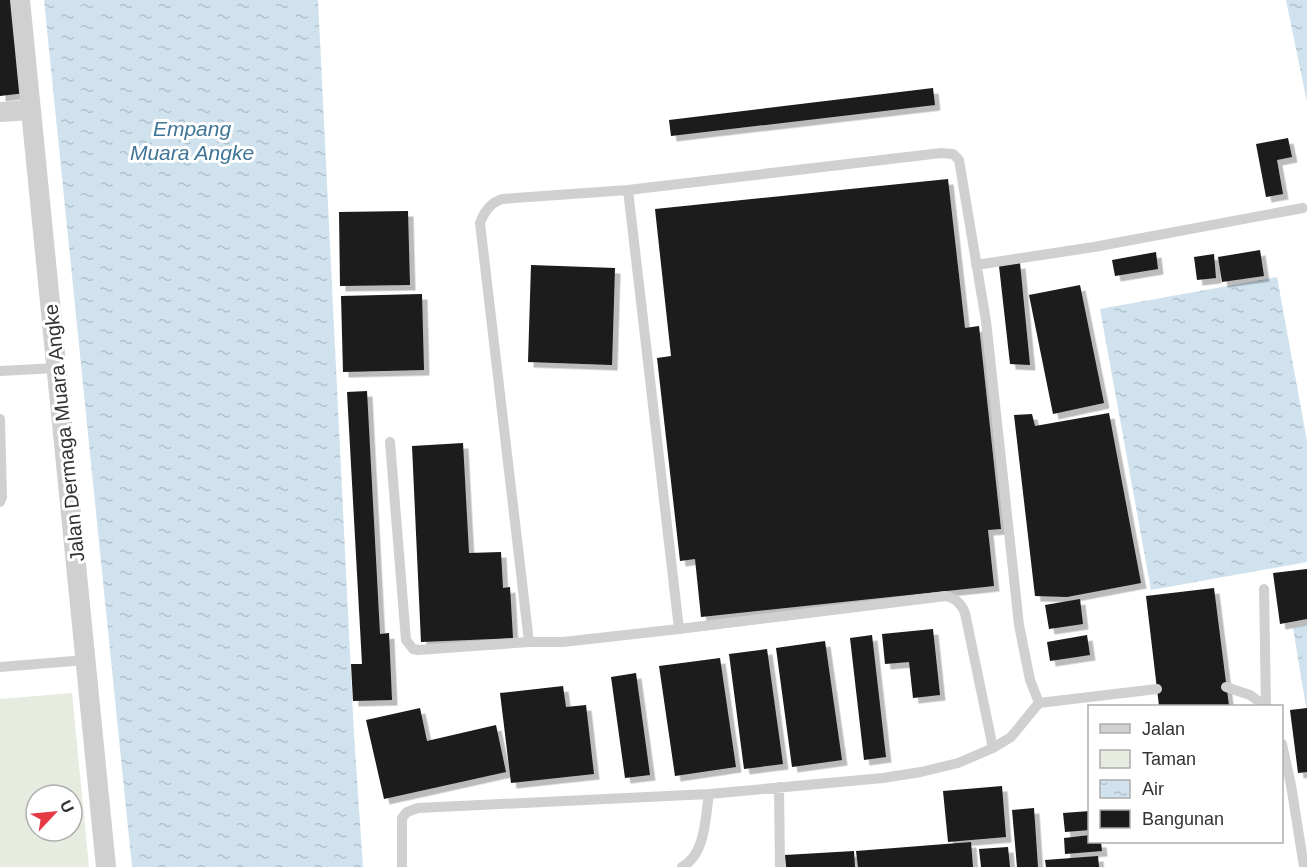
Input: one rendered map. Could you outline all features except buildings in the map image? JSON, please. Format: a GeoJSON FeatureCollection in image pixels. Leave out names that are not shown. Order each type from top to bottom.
{"type":"FeatureCollection","features":[{"type":"Feature","properties":{"kind":"street","name":"Jalan Dermaga Muara Angke"},"geometry":{"type":"LineString","coordinates":[[20,0],[106,867]]}},
{"type":"Feature","properties":{"kind":"street"},"geometry":{"type":"LineString","coordinates":[[0,112],[31,110]]}},
{"type":"Feature","properties":{"kind":"lane"},"geometry":{"type":"LineString","coordinates":[[530,642],[480,223],[484,212],[496,201],[502,199],[628,189],[950,153],[960,163],[986,321],[1019,625],[1028,670],[1039,702]]}},
{"type":"Feature","properties":{"kind":"lane"},"geometry":{"type":"LineString","coordinates":[[628,189],[679,630]]}},
{"type":"Feature","properties":{"kind":"lane"},"geometry":{"type":"LineString","coordinates":[[976,265],[1094,247],[1303,208]]}},
{"type":"Feature","properties":{"kind":"lane"},"geometry":{"type":"LineString","coordinates":[[0,371],[57,368]]}},
{"type":"Feature","properties":{"kind":"lane"},"geometry":{"type":"LineString","coordinates":[[0,421],[1,499]]}},
{"type":"Feature","properties":{"kind":"lane"},"geometry":{"type":"LineString","coordinates":[[390,442],[406,640],[413,649],[563,642],[679,630],[946,596],[958,602],[965,613],[993,748]]}},
{"type":"Feature","properties":{"kind":"lane"},"geometry":{"type":"LineString","coordinates":[[1264,589],[1265,705]]}},
{"type":"Feature","properties":{"kind":"lane"},"geometry":{"type":"LineString","coordinates":[[0,667],[86,660]]}},
{"type":"Feature","properties":{"kind":"lane"},"geometry":{"type":"LineString","coordinates":[[1226,687],[1250,695],[1264,705]]}},
{"type":"Feature","properties":{"kind":"lane"},"geometry":{"type":"LineString","coordinates":[[404,866],[402,818],[407,812],[418,808],[709,794],[921,772],[958,763],[993,748],[1011,737],[1039,702],[1157,689]]}},
{"type":"Feature","properties":{"kind":"lane"},"geometry":{"type":"LineString","coordinates":[[1283,752],[1291,785],[1304,867]]}},
{"type":"Feature","properties":{"kind":"lane"},"geometry":{"type":"LineString","coordinates":[[779,788],[780,867]]}},
{"type":"Feature","properties":{"kind":"lane"},"geometry":{"type":"LineString","coordinates":[[682,867],[693,859],[700,844],[709,794]]}},
{"type":"Feature","properties":{"kind":"green space"},"geometry":{"type":"Polygon","coordinates":[[[72,693],[81,783],[24,783],[24,843],[84,843],[84,816],[89,867],[0,867],[0,699],[72,693]]]}},
{"type":"Feature","properties":{"kind":"water","name":"Empang Muara Angke"},"geometry":{"type":"Polygon","coordinates":[[[44,0],[318,0],[354,735],[363,867],[132,867],[44,0]]]}},
{"type":"Feature","properties":{"kind":"water"},"geometry":{"type":"Polygon","coordinates":[[[1286,0],[1307,0],[1307,102],[1286,0]]]}},
{"type":"Feature","properties":{"kind":"water"},"geometry":{"type":"Polygon","coordinates":[[[1277,277],[1307,441],[1307,562],[1151,590],[1100,309],[1277,277]]]}},
{"type":"Feature","properties":{"kind":"water"},"geometry":{"type":"Polygon","coordinates":[[[1307,625],[1307,713],[1293,628],[1307,625]]]}}]}
